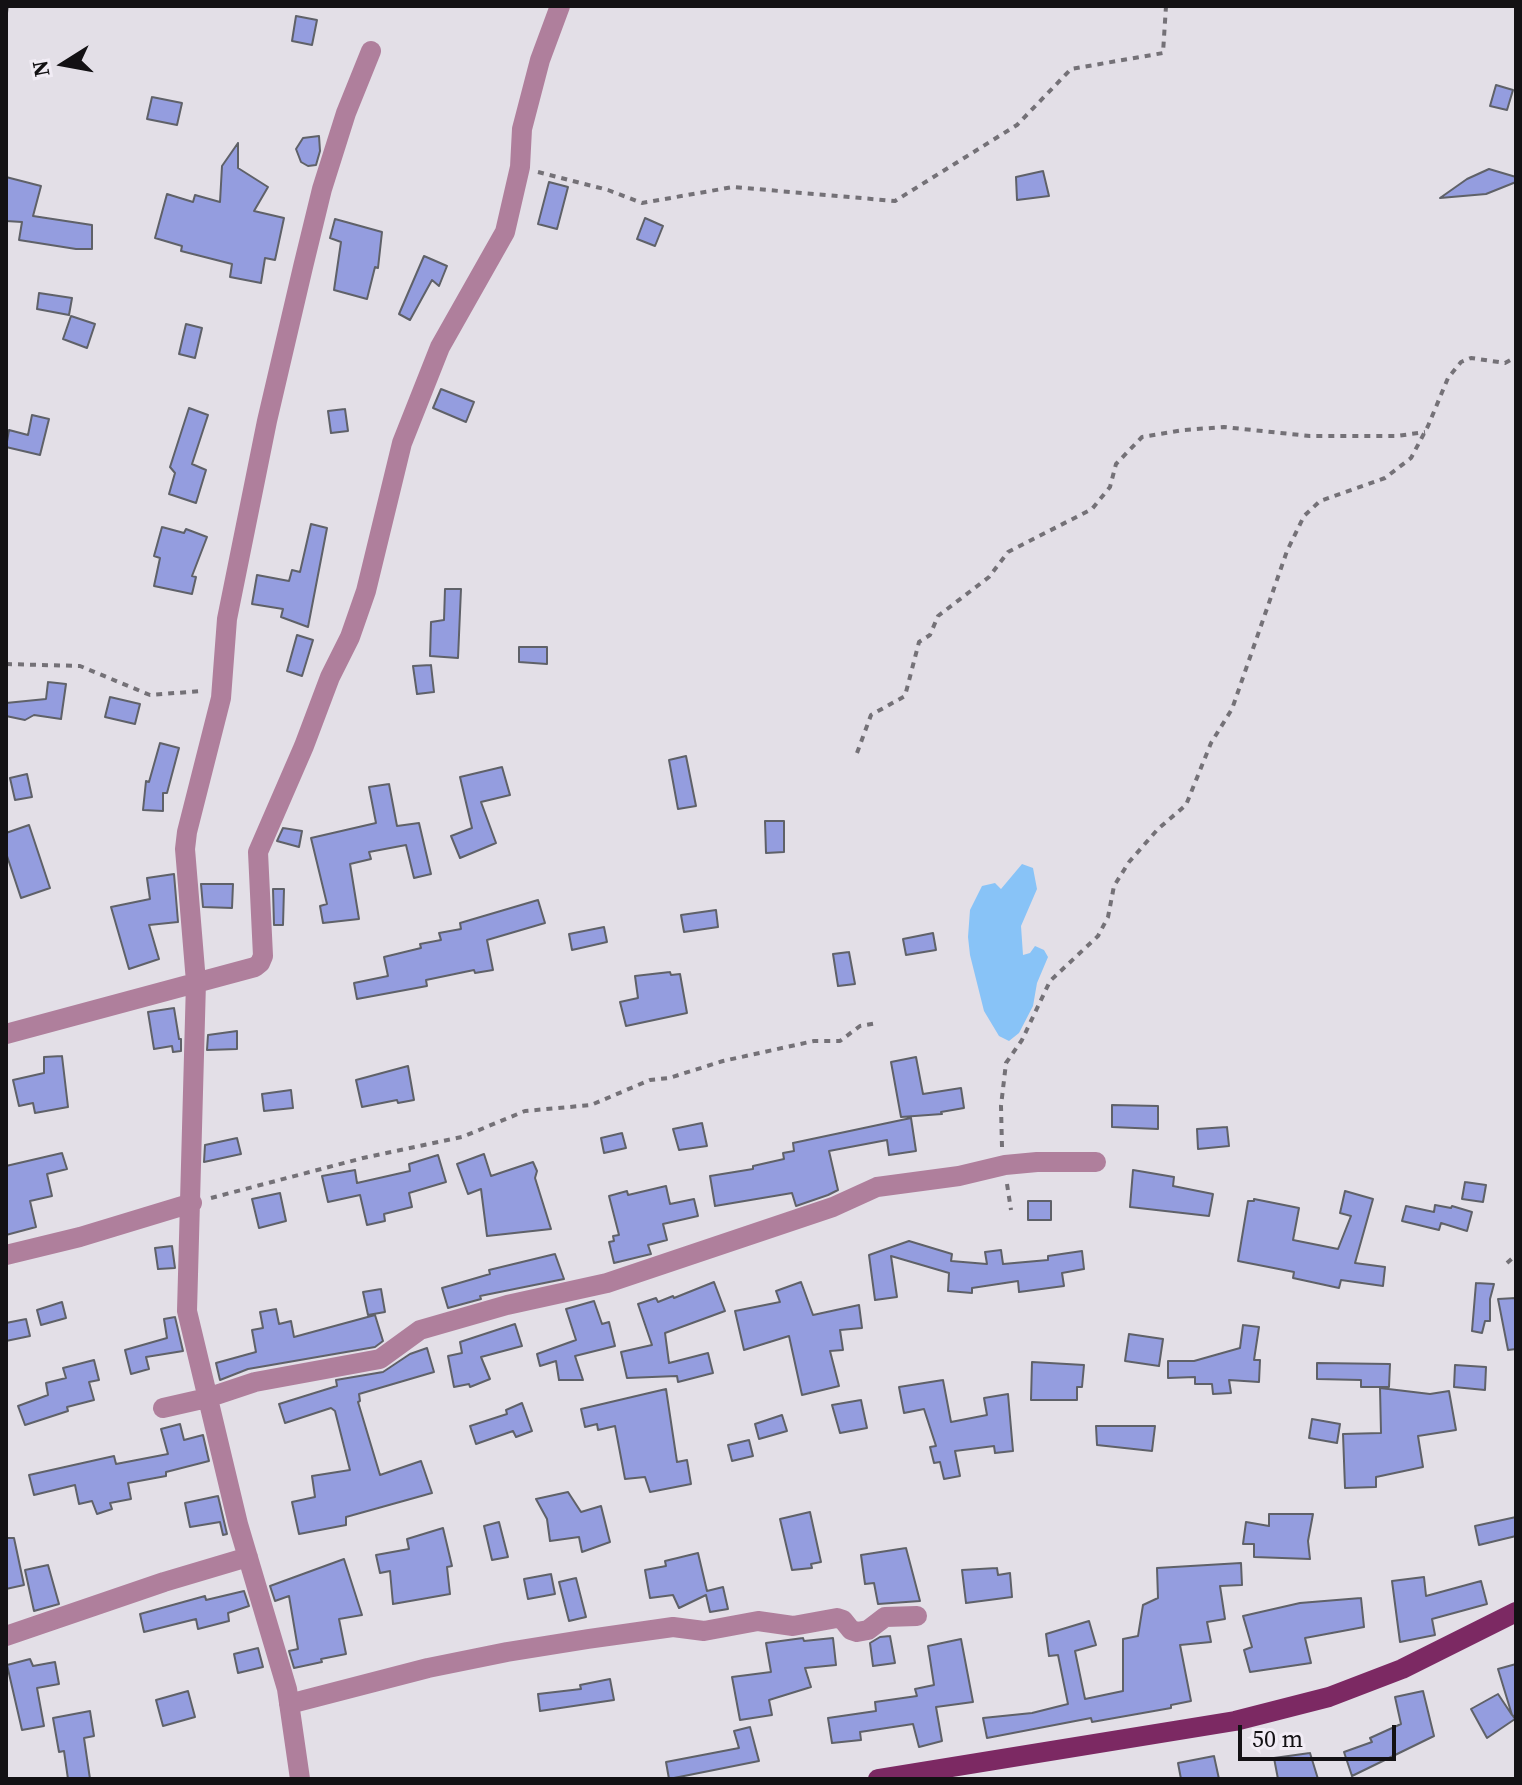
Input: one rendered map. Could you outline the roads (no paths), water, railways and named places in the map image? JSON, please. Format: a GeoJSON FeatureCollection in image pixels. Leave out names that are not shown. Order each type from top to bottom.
{"type":"FeatureCollection","features":[{"type":"Feature","properties":{"kind":"main road"},"geometry":{"type":"LineString","coordinates":[[878,1779],[1235,1721],[1329,1697],[1402,1669],[1516,1612]]}},
{"type":"Feature","properties":{"kind":"street"},"geometry":{"type":"LineString","coordinates":[[6,1034],[255,967],[263,956],[256,861],[258,852],[330,677],[350,637],[366,591],[402,443],[440,347],[505,232],[520,167],[522,129],[540,60],[560,6]]}},
{"type":"Feature","properties":{"kind":"street"},"geometry":{"type":"LineString","coordinates":[[300,1779],[287,1689],[248,1557],[187,1311],[196,982],[185,849],[221,698],[227,619],[267,421],[322,189],[346,113],[371,51]]}},
{"type":"Feature","properties":{"kind":"street"},"geometry":{"type":"LineString","coordinates":[[163,1408],[255,1382],[380,1359],[420,1330],[507,1305],[607,1283],[833,1207],[877,1187],[959,1176],[1005,1165],[1096,1162]]}},
{"type":"Feature","properties":{"kind":"street"},"geometry":{"type":"LineString","coordinates":[[6,1255],[80,1237],[192,1203]]}},
{"type":"Feature","properties":{"kind":"street"},"geometry":{"type":"LineString","coordinates":[[6,1636],[248,1557]]}},
{"type":"Feature","properties":{"kind":"street"},"geometry":{"type":"LineString","coordinates":[[289,1704],[428,1668],[507,1652],[673,1627],[704,1631],[758,1621],[793,1626],[837,1618],[857,1632],[868,1630],[885,1617],[917,1616]]}},
{"type":"Feature","properties":{"kind":"water"},"geometry":{"type":"Polygon","coordinates":[[[1022,864],[1033,868],[1037,889],[1021,926],[1023,955],[1030,953],[1035,946],[1044,950],[1048,957],[1037,983],[1033,1006],[1019,1033],[1009,1041],[999,1036],[984,1011],[968,937],[970,910],[982,886],[995,883],[1001,889],[1022,864]]]}}]}
